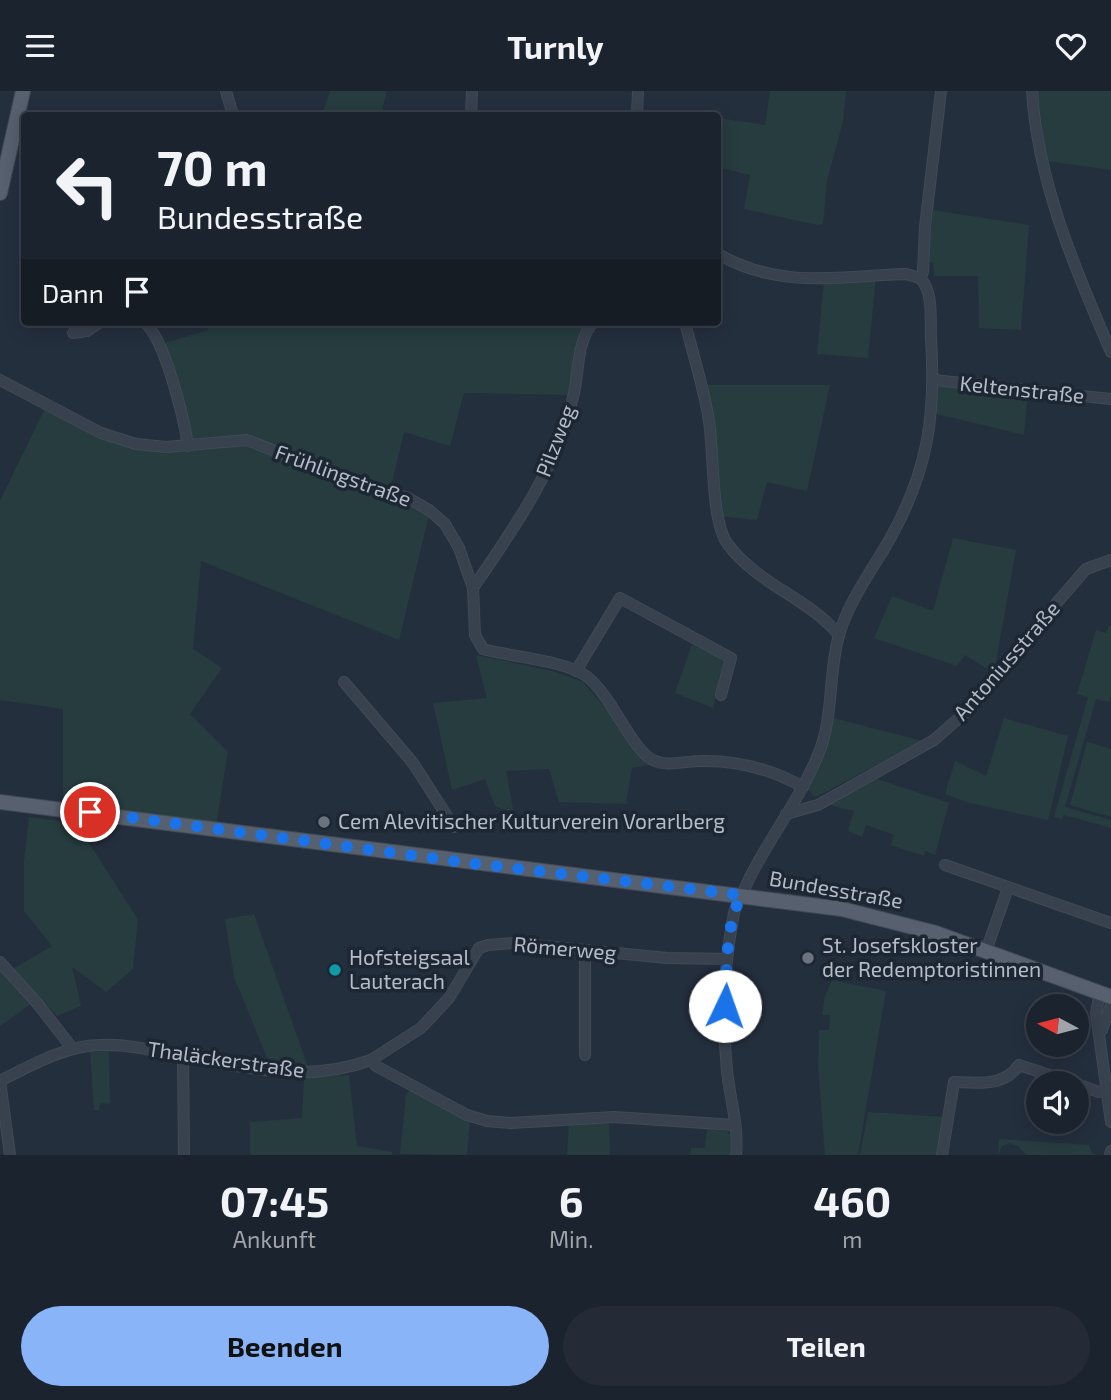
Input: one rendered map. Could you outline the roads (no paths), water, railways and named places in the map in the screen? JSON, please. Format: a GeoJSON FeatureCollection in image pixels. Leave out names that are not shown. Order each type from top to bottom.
{"type":"FeatureCollection","features":[{"type":"Feature","properties":{"kind":"main road"},"geometry":{"type":"LineString","coordinates":[[0,193],[23,91]]}},
{"type":"Feature","properties":{"kind":"main road","name":"Bundesstraße"},"geometry":{"type":"LineString","coordinates":[[0,801],[857,911],[936,933],[1105,995]]}},
{"type":"Feature","properties":{"kind":"street"},"geometry":{"type":"LineString","coordinates":[[226,91],[232,112]]}},
{"type":"Feature","properties":{"kind":"street"},"geometry":{"type":"LineString","coordinates":[[471,112],[472,91]]}},
{"type":"Feature","properties":{"kind":"street"},"geometry":{"type":"LineString","coordinates":[[637,112],[638,91]]}},
{"type":"Feature","properties":{"kind":"street"},"geometry":{"type":"LineString","coordinates":[[920,278],[923,272],[941,91]]}},
{"type":"Feature","properties":{"kind":"street"},"geometry":{"type":"LineString","coordinates":[[1032,91],[1036,129],[1056,215],[1111,352]]}},
{"type":"Feature","properties":{"kind":"street"},"geometry":{"type":"LineString","coordinates":[[721,256],[766,272],[809,280],[906,274],[920,278],[928,291],[934,380],[932,414],[924,456],[915,484],[904,512],[853,601],[839,635],[827,722],[820,752],[803,787],[760,857],[734,915],[727,959],[725,1006],[727,1070],[735,1125],[736,1155]]}},
{"type":"Feature","properties":{"kind":"street"},"geometry":{"type":"LineString","coordinates":[[74,333],[87,331],[94,326]]}},
{"type":"Feature","properties":{"kind":"street"},"geometry":{"type":"LineString","coordinates":[[149,326],[159,341],[188,446]]}},
{"type":"Feature","properties":{"kind":"street","name":"Pilzweg"},"geometry":{"type":"LineString","coordinates":[[473,587],[549,469],[574,395],[584,339],[590,326]]}},
{"type":"Feature","properties":{"kind":"street"},"geometry":{"type":"LineString","coordinates":[[686,326],[709,421],[719,524],[725,541],[745,563],[829,623],[839,635]]}},
{"type":"Feature","properties":{"kind":"street","name":"Frühlingstraße"},"geometry":{"type":"LineString","coordinates":[[0,380],[101,433],[135,444],[166,447],[247,440],[371,489],[406,497],[429,509],[445,524],[459,548],[473,587],[475,635],[483,649],[576,671],[588,677],[609,701],[643,752],[652,760],[662,763],[703,761],[755,766],[777,773],[803,787]]}},
{"type":"Feature","properties":{"kind":"street","name":"Keltenstraße"},"geometry":{"type":"LineString","coordinates":[[934,380],[1111,400]]}},
{"type":"Feature","properties":{"kind":"street","name":"Antoniusstraße"},"geometry":{"type":"LineString","coordinates":[[786,814],[818,805],[934,740],[976,703],[1016,650],[1086,569],[1111,560]]}},
{"type":"Feature","properties":{"kind":"street"},"geometry":{"type":"LineString","coordinates":[[576,671],[620,598],[731,658],[722,695]]}},
{"type":"Feature","properties":{"kind":"street"},"geometry":{"type":"LineString","coordinates":[[344,682],[413,763],[454,827]]}},
{"type":"Feature","properties":{"kind":"street"},"geometry":{"type":"LineString","coordinates":[[945,865],[1111,923]]}},
{"type":"Feature","properties":{"kind":"street"},"geometry":{"type":"LineString","coordinates":[[986,951],[1008,888]]}},
{"type":"Feature","properties":{"kind":"street","name":"Römerweg"},"geometry":{"type":"LineString","coordinates":[[371,1060],[421,1028],[449,997],[479,948],[488,945],[513,943],[667,958],[727,959]]}},
{"type":"Feature","properties":{"kind":"street"},"geometry":{"type":"LineString","coordinates":[[585,950],[585,1055]]}},
{"type":"Feature","properties":{"kind":"street"},"geometry":{"type":"LineString","coordinates":[[0,962],[45,1013],[72,1049]]}},
{"type":"Feature","properties":{"kind":"street"},"geometry":{"type":"LineString","coordinates":[[1105,995],[1096,1013],[1111,1122]]}},
{"type":"Feature","properties":{"kind":"street"},"geometry":{"type":"LineString","coordinates":[[1101,1036],[1111,1005]]}},
{"type":"Feature","properties":{"kind":"street","name":"Thaläckerstraße"},"geometry":{"type":"LineString","coordinates":[[0,1081],[49,1056],[100,1045],[129,1046],[240,1067],[312,1073],[346,1069],[371,1060]]}},
{"type":"Feature","properties":{"kind":"street"},"geometry":{"type":"LineString","coordinates":[[183,1056],[184,1155]]}},
{"type":"Feature","properties":{"kind":"street"},"geometry":{"type":"LineString","coordinates":[[371,1060],[376,1066],[467,1115],[487,1121],[511,1123],[614,1117],[735,1125]]}},
{"type":"Feature","properties":{"kind":"street"},"geometry":{"type":"LineString","coordinates":[[942,1155],[954,1082],[991,1083],[1019,1065],[1037,1071]]}},
{"type":"Feature","properties":{"kind":"street"},"geometry":{"type":"LineString","coordinates":[[0,1081],[10,1155]]}},
{"type":"Feature","properties":{"kind":"street"},"geometry":{"type":"LineString","coordinates":[[1089,1089],[1099,1092],[1108,1090]]}},
{"type":"Feature","properties":{"kind":"place","name":"Cem Alevitischer Kulturverein Vorarlberg"},"geometry":{"type":"Point","coordinates":[324,822]}},
{"type":"Feature","properties":{"kind":"place","name":"St. Josefskloster der Redemptoristinnen"},"geometry":{"type":"Point","coordinates":[808,958]}},
{"type":"Feature","properties":{"kind":"place","name":"Hofsteigsaal Lauterach"},"geometry":{"type":"Point","coordinates":[335,970]}}]}
